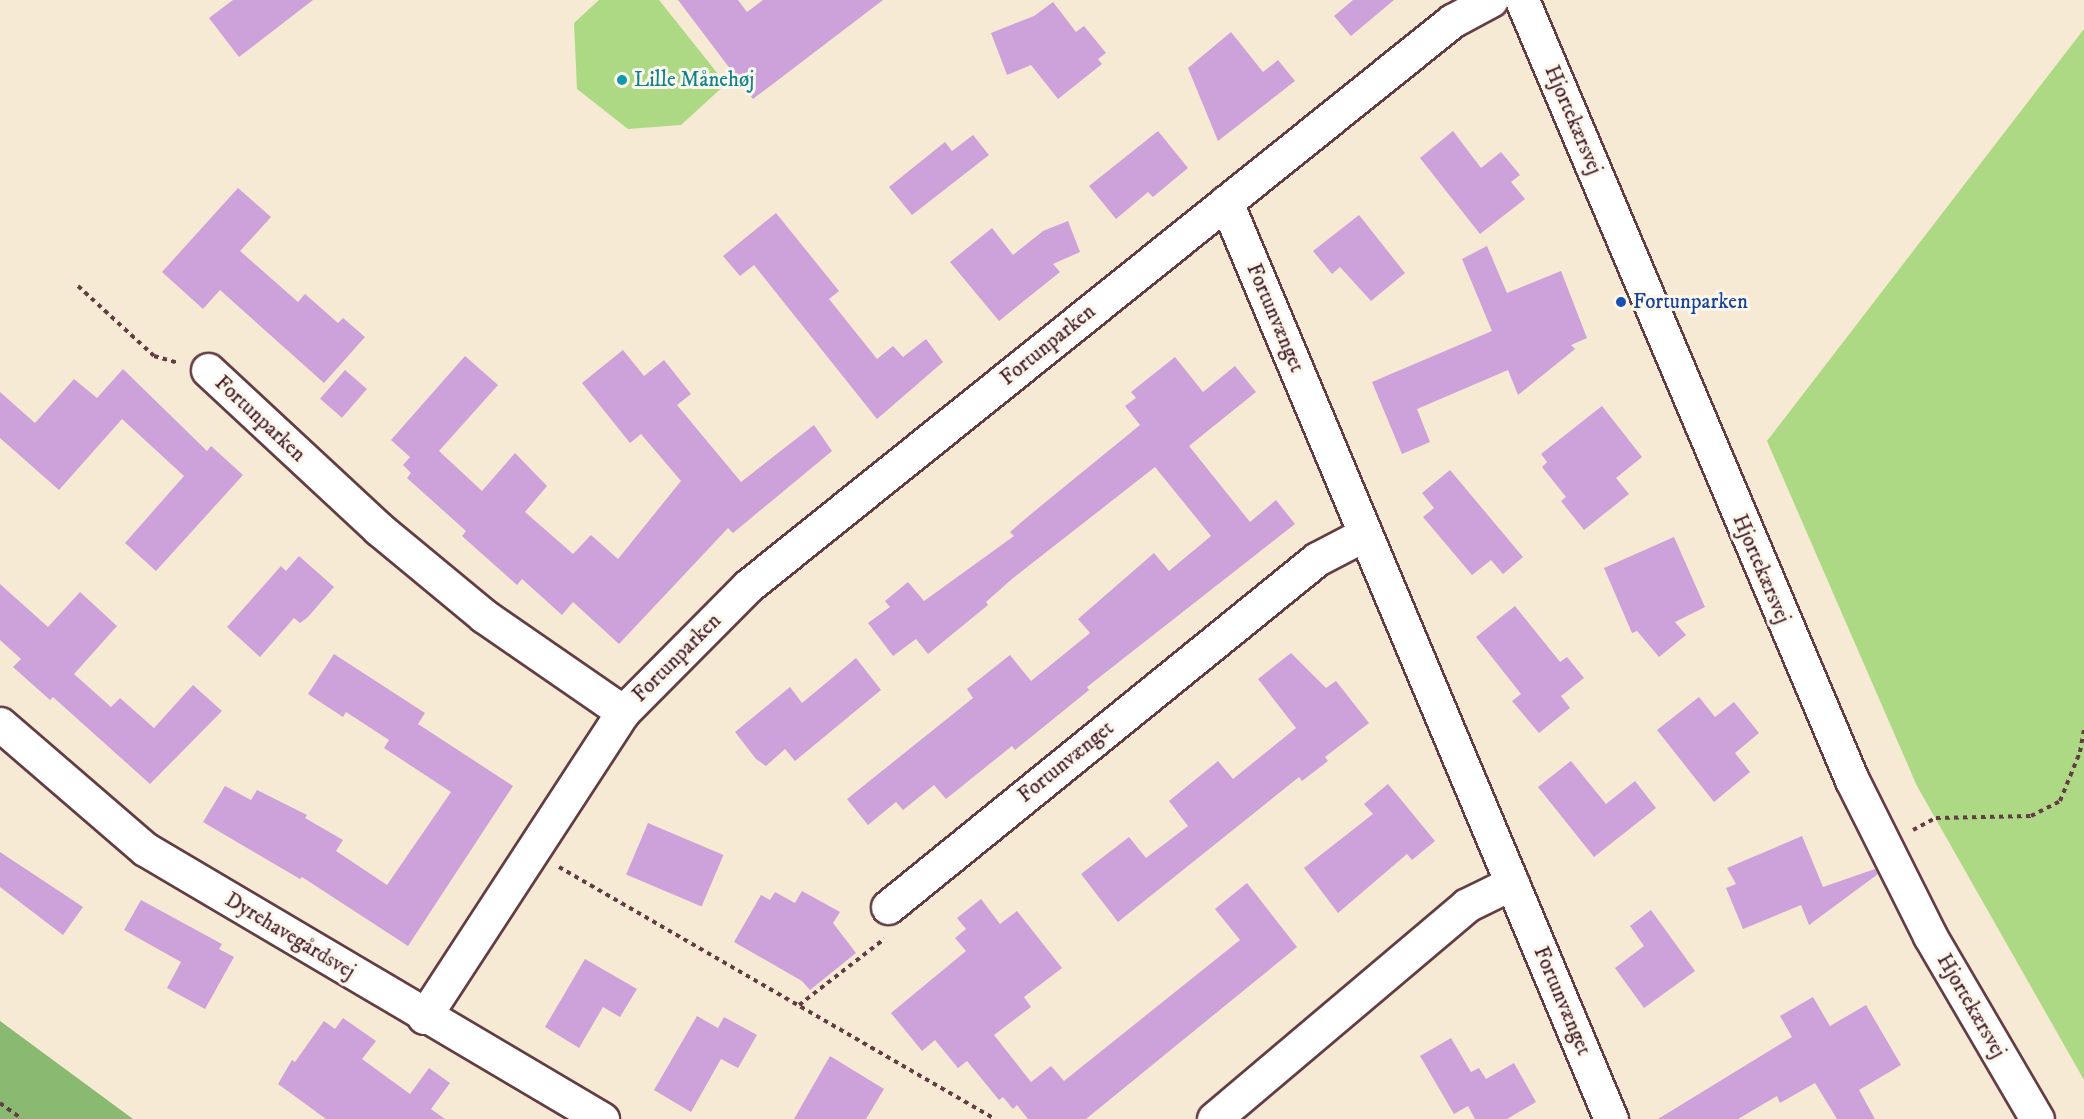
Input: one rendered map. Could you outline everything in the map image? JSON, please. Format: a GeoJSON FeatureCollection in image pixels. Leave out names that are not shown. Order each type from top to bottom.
{"type":"FeatureCollection","features":[{"type":"Feature","properties":{"kind":"street","name":"Fortunparken"},"geometry":{"type":"LineString","coordinates":[[424,1017],[623,712],[748,586],[1452,21],[1491,0]]}},
{"type":"Feature","properties":{"kind":"street","name":"Hjortekærsvej"},"geometry":{"type":"LineString","coordinates":[[1522,0],[1804,672],[1852,780],[1930,936],[2037,1119]]}},
{"type":"Feature","properties":{"kind":"street","name":"Fortunvænget"},"geometry":{"type":"LineString","coordinates":[[1226,202],[1611,1119]]}},
{"type":"Feature","properties":{"kind":"street","name":"Fortunparken"},"geometry":{"type":"LineString","coordinates":[[208,370],[379,529],[457,594],[623,712]]}},
{"type":"Feature","properties":{"kind":"street","name":"Fortunvænget"},"geometry":{"type":"LineString","coordinates":[[888,907],[1317,559],[1365,534]]}},
{"type":"Feature","properties":{"kind":"street","name":"Dyrehavegårdsvej"},"geometry":{"type":"LineString","coordinates":[[0,724],[145,849],[424,1017],[602,1119]]}},
{"type":"Feature","properties":{"kind":"street"},"geometry":{"type":"LineString","coordinates":[[1214,1119],[1467,905],[1512,883]]}},
{"type":"Feature","properties":{"kind":"path"},"geometry":{"type":"LineString","coordinates":[[78,286],[154,357],[208,370]]}},
{"type":"Feature","properties":{"kind":"path"},"geometry":{"type":"LineString","coordinates":[[1886,844],[1936,818],[2031,816],[2060,801],[2080,752],[2084,730]]}},
{"type":"Feature","properties":{"kind":"path"},"geometry":{"type":"LineString","coordinates":[[532,852],[995,1119]]}},
{"type":"Feature","properties":{"kind":"path"},"geometry":{"type":"LineString","coordinates":[[799,1005],[896,929],[888,907]]}},
{"type":"Feature","properties":{"kind":"path"},"geometry":{"type":"LineString","coordinates":[[0,1103],[22,1119]]}},
{"type":"Feature","properties":{"kind":"green space"},"geometry":{"type":"Polygon","coordinates":[[[599,0],[659,0],[726,84],[681,125],[628,129],[577,89],[574,23],[599,0]]]}},
{"type":"Feature","properties":{"kind":"green space"},"geometry":{"type":"Polygon","coordinates":[[[2084,29],[2084,1080],[1917,786],[1767,441],[2084,29]]]}},
{"type":"Feature","properties":{"kind":"green space"},"geometry":{"type":"Polygon","coordinates":[[[0,1021],[133,1119],[0,1119],[0,1021]]]}},
{"type":"Feature","properties":{"kind":"building"},"geometry":{"type":"Polygon","coordinates":[[[233,0],[313,0],[239,57],[209,18],[233,0]]]}},
{"type":"Feature","properties":{"kind":"building"},"geometry":{"type":"Polygon","coordinates":[[[678,0],[738,0],[747,12],[763,0],[883,0],[753,99],[678,0]]]}},
{"type":"Feature","properties":{"kind":"building"},"geometry":{"type":"Polygon","coordinates":[[[1353,0],[1394,0],[1351,36],[1334,16],[1353,0]]]}},
{"type":"Feature","properties":{"kind":"building"},"geometry":{"type":"Polygon","coordinates":[[[1053,2],[1076,32],[1084,26],[1106,53],[1098,59],[1102,64],[1058,99],[1031,65],[1007,75],[991,33],[1034,16],[1053,2]]]}},
{"type":"Feature","properties":{"kind":"building"},"geometry":{"type":"Polygon","coordinates":[[[1231,32],[1263,72],[1278,60],[1295,81],[1218,141],[1188,68],[1231,32]]]}},
{"type":"Feature","properties":{"kind":"building"},"geometry":{"type":"Polygon","coordinates":[[[1158,131],[1188,168],[1153,197],[1148,192],[1116,219],[1089,186],[1158,131]]]}},
{"type":"Feature","properties":{"kind":"building"},"geometry":{"type":"Polygon","coordinates":[[[1453,131],[1481,168],[1501,152],[1520,175],[1511,182],[1525,199],[1480,234],[1420,158],[1453,131]]]}},
{"type":"Feature","properties":{"kind":"building"},"geometry":{"type":"Polygon","coordinates":[[[973,135],[989,155],[912,215],[889,187],[945,142],[952,151],[973,135]]]}},
{"type":"Feature","properties":{"kind":"building"},"geometry":{"type":"Polygon","coordinates":[[[238,188],[271,217],[240,251],[298,302],[305,294],[338,323],[343,318],[365,337],[324,383],[220,290],[203,309],[162,272],[238,188]]]}},
{"type":"Feature","properties":{"kind":"building"},"geometry":{"type":"Polygon","coordinates":[[[776,213],[839,291],[829,299],[877,359],[893,346],[903,357],[926,339],[943,362],[877,419],[754,265],[740,276],[723,256],[776,213]]]}},
{"type":"Feature","properties":{"kind":"building"},"geometry":{"type":"Polygon","coordinates":[[[1359,215],[1405,273],[1371,301],[1340,267],[1332,274],[1313,251],[1359,215]]]}},
{"type":"Feature","properties":{"kind":"building"},"geometry":{"type":"Polygon","coordinates":[[[1068,221],[1080,252],[1053,264],[1060,272],[999,321],[950,262],[992,228],[1013,255],[1043,231],[1068,221]]]}},
{"type":"Feature","properties":{"kind":"building"},"geometry":{"type":"Polygon","coordinates":[[[1487,246],[1507,293],[1561,271],[1587,338],[1571,345],[1575,349],[1518,395],[1508,370],[1417,409],[1430,442],[1402,454],[1372,382],[1492,331],[1462,259],[1487,246]]]}},
{"type":"Feature","properties":{"kind":"building"},"geometry":{"type":"Polygon","coordinates":[[[623,350],[644,376],[664,360],[691,394],[677,405],[741,482],[814,425],[832,451],[733,533],[728,528],[619,644],[573,602],[562,615],[522,579],[517,585],[462,536],[466,531],[407,478],[411,473],[403,465],[410,457],[391,440],[465,356],[498,385],[439,451],[482,491],[515,453],[547,486],[525,512],[573,554],[591,535],[618,559],[681,481],[641,434],[630,443],[582,383],[623,350]]]}},
{"type":"Feature","properties":{"kind":"building"},"geometry":{"type":"Polygon","coordinates":[[[1175,357],[1203,392],[1235,366],[1256,392],[1189,446],[1250,522],[1276,500],[1295,524],[1087,687],[1089,690],[1015,750],[1012,746],[946,799],[934,785],[903,810],[896,802],[868,825],[847,799],[973,698],[967,689],[1010,655],[1031,681],[1090,633],[1078,619],[1154,553],[1169,571],[1211,536],[1155,467],[1012,579],[986,602],[988,605],[928,654],[916,639],[893,656],[868,623],[890,607],[885,601],[908,582],[924,601],[1014,536],[1010,532],[1140,425],[1125,406],[1136,398],[1131,392],[1175,357]]]}},
{"type":"Feature","properties":{"kind":"building"},"geometry":{"type":"Polygon","coordinates":[[[123,369],[207,451],[211,446],[243,475],[156,571],[125,543],[184,476],[122,419],[59,490],[0,438],[0,392],[35,423],[74,379],[97,398],[123,369]]]}},
{"type":"Feature","properties":{"kind":"building"},"geometry":{"type":"Polygon","coordinates":[[[345,370],[367,389],[342,418],[320,399],[345,370]]]}},
{"type":"Feature","properties":{"kind":"building"},"geometry":{"type":"Polygon","coordinates":[[[1602,406],[1642,457],[1616,478],[1629,494],[1584,530],[1561,501],[1566,497],[1542,467],[1547,462],[1541,454],[1602,406]]]}},
{"type":"Feature","properties":{"kind":"building"},"geometry":{"type":"Polygon","coordinates":[[[1450,470],[1523,557],[1503,574],[1491,560],[1472,575],[1423,517],[1434,508],[1422,493],[1450,470]]]}},
{"type":"Feature","properties":{"kind":"building"},"geometry":{"type":"Polygon","coordinates":[[[1674,537],[1705,607],[1675,622],[1686,635],[1659,657],[1637,631],[1632,633],[1604,568],[1674,537]]]}},
{"type":"Feature","properties":{"kind":"building"},"geometry":{"type":"Polygon","coordinates":[[[299,556],[334,587],[308,617],[300,623],[294,618],[260,657],[227,627],[281,566],[286,571],[299,556]]]}},
{"type":"Feature","properties":{"kind":"building"},"geometry":{"type":"Polygon","coordinates":[[[0,584],[48,627],[80,592],[117,626],[74,674],[111,707],[120,698],[154,728],[193,685],[222,711],[150,784],[53,697],[50,700],[13,667],[21,659],[0,640],[0,584]]]}},
{"type":"Feature","properties":{"kind":"building"},"geometry":{"type":"Polygon","coordinates":[[[1515,606],[1560,662],[1567,657],[1584,678],[1561,696],[1570,708],[1539,733],[1512,701],[1521,694],[1476,637],[1515,606]]]}},
{"type":"Feature","properties":{"kind":"building"},"geometry":{"type":"Polygon","coordinates":[[[1291,653],[1326,688],[1336,681],[1369,723],[1325,757],[1328,761],[1302,781],[1299,777],[1118,922],[1081,874],[1129,837],[1146,858],[1188,826],[1169,801],[1218,761],[1233,779],[1296,728],[1258,679],[1291,653]]]}},
{"type":"Feature","properties":{"kind":"building"},"geometry":{"type":"Polygon","coordinates":[[[334,654],[425,713],[418,724],[513,786],[408,946],[302,877],[300,879],[203,822],[225,786],[251,800],[257,790],[307,815],[305,818],[343,840],[336,851],[387,885],[451,792],[384,748],[389,740],[346,712],[343,717],[308,694],[334,654]]]}},
{"type":"Feature","properties":{"kind":"building"},"geometry":{"type":"Polygon","coordinates":[[[856,658],[881,690],[795,761],[785,749],[766,766],[756,759],[735,732],[790,687],[802,703],[856,658]]]}},
{"type":"Feature","properties":{"kind":"building"},"geometry":{"type":"Polygon","coordinates":[[[1699,697],[1715,717],[1734,702],[1759,733],[1735,753],[1750,772],[1714,802],[1657,730],[1699,697]]]}},
{"type":"Feature","properties":{"kind":"building"},"geometry":{"type":"Polygon","coordinates":[[[1571,761],[1606,804],[1635,781],[1656,808],[1594,857],[1538,787],[1571,761]]]}},
{"type":"Feature","properties":{"kind":"building"},"geometry":{"type":"Polygon","coordinates":[[[1388,784],[1435,841],[1412,860],[1407,854],[1338,913],[1304,868],[1373,814],[1364,804],[1388,784]]]}},
{"type":"Feature","properties":{"kind":"building"},"geometry":{"type":"Polygon","coordinates":[[[648,823],[723,855],[702,907],[626,875],[648,823]]]}},
{"type":"Feature","properties":{"kind":"building"},"geometry":{"type":"Polygon","coordinates":[[[1802,836],[1823,887],[1875,869],[1878,874],[1809,925],[1801,905],[1743,929],[1726,888],[1736,884],[1727,868],[1802,836]]]}},
{"type":"Feature","properties":{"kind":"building"},"geometry":{"type":"Polygon","coordinates":[[[0,852],[83,907],[63,935],[0,887],[0,852]]]}},
{"type":"Feature","properties":{"kind":"building"},"geometry":{"type":"Polygon","coordinates":[[[1247,883],[1297,947],[1086,1119],[1028,1119],[1017,1105],[1013,1109],[1003,1097],[999,1100],[967,1061],[958,1068],[935,1040],[922,1051],[891,1013],[966,951],[955,938],[966,929],[957,918],[981,899],[1000,924],[1017,911],[1062,968],[1024,997],[1031,1007],[994,1035],[1031,1082],[1051,1066],[1064,1081],[1240,940],[1215,909],[1247,883]]]}},
{"type":"Feature","properties":{"kind":"building"},"geometry":{"type":"Polygon","coordinates":[[[802,891],[840,912],[833,923],[856,953],[810,990],[802,981],[734,942],[761,895],[770,900],[775,892],[795,903],[802,891]]]}},
{"type":"Feature","properties":{"kind":"building"},"geometry":{"type":"Polygon","coordinates":[[[141,900],[222,944],[219,949],[234,957],[205,1009],[167,988],[181,962],[124,930],[141,900]]]}},
{"type":"Feature","properties":{"kind":"building"},"geometry":{"type":"Polygon","coordinates":[[[1651,910],[1695,971],[1644,1008],[1615,968],[1644,946],[1630,926],[1651,910]]]}},
{"type":"Feature","properties":{"kind":"building"},"geometry":{"type":"Polygon","coordinates":[[[585,959],[637,989],[620,1017],[603,1007],[579,1048],[545,1027],[585,959]]]}},
{"type":"Feature","properties":{"kind":"building"},"geometry":{"type":"Polygon","coordinates":[[[1813,997],[1830,1026],[1866,1005],[1901,1065],[1859,1090],[1875,1119],[1837,1119],[1815,1083],[1780,1103],[1777,1096],[1738,1119],[1658,1119],[1792,1037],[1780,1016],[1813,997]]]}},
{"type":"Feature","properties":{"kind":"building"},"geometry":{"type":"Polygon","coordinates":[[[697,1016],[718,1028],[724,1017],[757,1035],[738,1068],[721,1059],[691,1112],[654,1090],[697,1016]]]}},
{"type":"Feature","properties":{"kind":"building"},"geometry":{"type":"Polygon","coordinates":[[[343,1018],[376,1041],[362,1059],[410,1094],[429,1068],[450,1083],[431,1109],[445,1119],[326,1119],[278,1084],[292,1060],[295,1062],[324,1021],[335,1029],[343,1018]]]}},
{"type":"Feature","properties":{"kind":"building"},"geometry":{"type":"Polygon","coordinates":[[[1451,1038],[1471,1072],[1479,1068],[1486,1079],[1514,1063],[1536,1102],[1507,1119],[1475,1119],[1468,1106],[1454,1114],[1420,1056],[1451,1038]]]}},
{"type":"Feature","properties":{"kind":"building"},"geometry":{"type":"Polygon","coordinates":[[[830,1056],[884,1089],[866,1119],[794,1119],[830,1056]]]}},
{"type":"Feature","properties":{"kind":"place","name":"Lille Månehøj"},"geometry":{"type":"Point","coordinates":[622,80]}},
{"type":"Feature","properties":{"kind":"place","name":"Fortunparken"},"geometry":{"type":"Point","coordinates":[1621,302]}}]}
